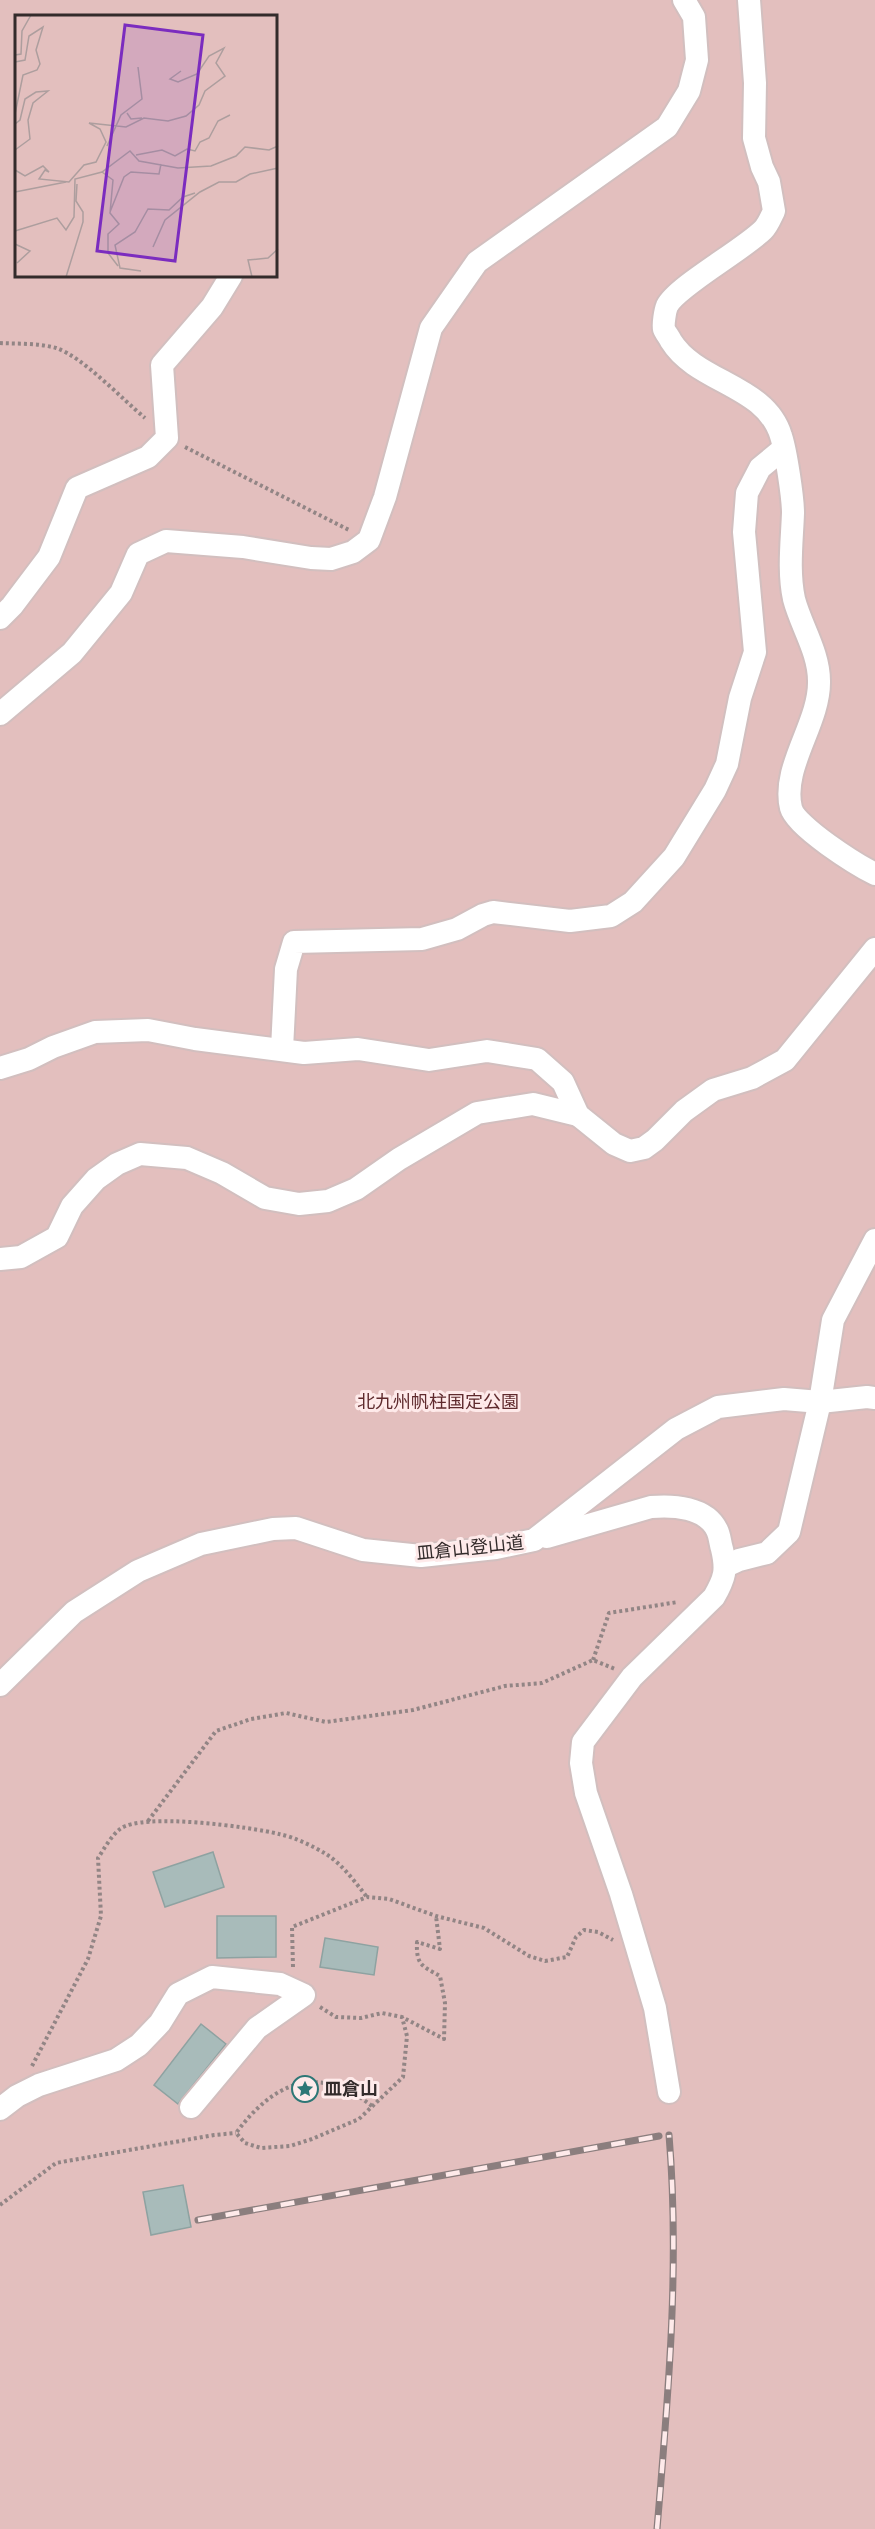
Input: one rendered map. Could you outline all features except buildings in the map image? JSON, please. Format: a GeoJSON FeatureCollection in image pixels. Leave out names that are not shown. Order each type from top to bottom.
{"type":"FeatureCollection","features":[{"type":"Feature","properties":{"kind":"street"},"geometry":{"type":"LineString","coordinates":[[0,714],[72,653],[121,593],[138,554],[166,541],[243,547],[331,559],[353,552],[369,540],[385,497],[431,328],[477,262],[667,127],[689,91],[697,60],[694,17],[684,0]]}},
{"type":"Feature","properties":{"kind":"street"},"geometry":{"type":"LineString","coordinates":[[749,0],[755,83],[754,138],[769,182],[774,211],[764,229],[756,236],[676,294],[667,307],[664,329],[675,348],[700,367],[762,405],[774,419],[782,438],[793,510],[790,549],[794,598],[811,643],[819,681],[813,717],[789,782],[791,810],[806,829],[875,874]]}},
{"type":"Feature","properties":{"kind":"street"},"geometry":{"type":"LineString","coordinates":[[0,618],[49,557],[77,488],[148,457],[167,438],[162,365],[212,307],[230,278]]}},
{"type":"Feature","properties":{"kind":"street"},"geometry":{"type":"LineString","coordinates":[[282,1049],[286,969],[294,942],[422,939],[457,929],[493,912],[570,921],[611,916],[633,902],[674,857],[715,790],[727,764],[741,698],[755,652],[744,532],[747,493],[760,468],[783,449]]}},
{"type":"Feature","properties":{"kind":"street"},"geometry":{"type":"LineString","coordinates":[[0,1259],[21,1257],[57,1237],[72,1206],[96,1179],[117,1164],[140,1154],[187,1158],[222,1173],[265,1198],[299,1204],[328,1201],[356,1189],[399,1159],[477,1113],[534,1104],[578,1115],[614,1144],[630,1150],[644,1148],[684,1111],[713,1090],[752,1078],[785,1060],[875,949]]}},
{"type":"Feature","properties":{"kind":"street"},"geometry":{"type":"LineString","coordinates":[[0,1068],[29,1059],[53,1047],[95,1032],[148,1030],[195,1039],[304,1053],[358,1049],[429,1060],[487,1051],[537,1059],[563,1082],[578,1115]]}},
{"type":"Feature","properties":{"kind":"street"},"geometry":{"type":"LineString","coordinates":[[726,1566],[739,1560],[768,1553],[789,1532],[820,1402],[833,1320],[875,1240]]}},
{"type":"Feature","properties":{"kind":"street","name":"皿倉山登山道"},"geometry":{"type":"LineString","coordinates":[[0,1685],[74,1612],[138,1571],[201,1545],[273,1529],[296,1528],[363,1550],[421,1556],[496,1548],[534,1540],[676,1429],[718,1407],[784,1399],[820,1402],[875,1398]]}},
{"type":"Feature","properties":{"kind":"street"},"geometry":{"type":"LineString","coordinates":[[534,1540],[651,1507],[667,1505],[683,1508],[707,1518],[717,1530],[726,1566],[722,1582],[714,1597],[632,1677],[583,1742],[581,1763],[586,1793],[621,1894],[655,2008],[669,2092]]}},
{"type":"Feature","properties":{"kind":"street"},"geometry":{"type":"LineString","coordinates":[[8,2103],[39,2085],[116,2060],[139,2044],[160,2023],[178,1994],[212,1977],[280,1984],[304,1995]]}},
{"type":"Feature","properties":{"kind":"street"},"geometry":{"type":"LineString","coordinates":[[191,2107],[257,2028],[304,1995]]}},
{"type":"Feature","properties":{"kind":"path"},"geometry":{"type":"LineString","coordinates":[[147,1821],[216,1731],[251,1719],[286,1713],[326,1722],[413,1710],[505,1686],[542,1683],[593,1660],[609,1613],[679,1602]]}},
{"type":"Feature","properties":{"kind":"path"},"geometry":{"type":"LineString","coordinates":[[593,1660],[632,1677]]}},
{"type":"Feature","properties":{"kind":"path"},"geometry":{"type":"LineString","coordinates":[[8,2103],[88,1959],[101,1916],[98,1858],[121,1828],[147,1821],[238,1826],[282,1834],[327,1854],[351,1876],[367,1897]]}},
{"type":"Feature","properties":{"kind":"path"},"geometry":{"type":"LineString","coordinates":[[436,1916],[440,1949],[417,1942],[416,1956],[420,1965],[440,1976],[445,2003],[444,2039],[402,2017],[382,2013],[361,2018],[336,2018],[304,1995],[294,1974],[292,1927],[367,1897],[389,1899],[436,1916],[484,1928],[529,1956],[545,1961],[567,1957],[576,1937],[584,1930],[598,1932],[639,1955]]}},
{"type":"Feature","properties":{"kind":"path"},"geometry":{"type":"LineString","coordinates":[[236,2133],[245,2143],[261,2148],[290,2146],[359,2118],[403,2077],[407,2036],[402,2017]]}},
{"type":"Feature","properties":{"kind":"path"},"geometry":{"type":"LineString","coordinates":[[0,2205],[56,2163],[236,2133],[270,2097],[285,2087],[308,2081],[354,2092],[372,2106]]}},
{"type":"Feature","properties":{"kind":"green space","name":"北九州帆柱国定公園"},"geometry":{"type":"Polygon","coordinates":[[[0,0],[875,0],[875,2529],[0,2529],[0,0]]]}},
{"type":"Feature","properties":{"kind":"railway"},"geometry":{"type":"LineString","coordinates":[[657,2529],[669,2381],[673,2283],[669,2135]]}},
{"type":"Feature","properties":{"kind":"railway"},"geometry":{"type":"LineString","coordinates":[[198,2220],[659,2136]]}},
{"type":"Feature","properties":{"kind":"place","name":"皿倉山"},"geometry":{"type":"Point","coordinates":[305,2089]}}]}
